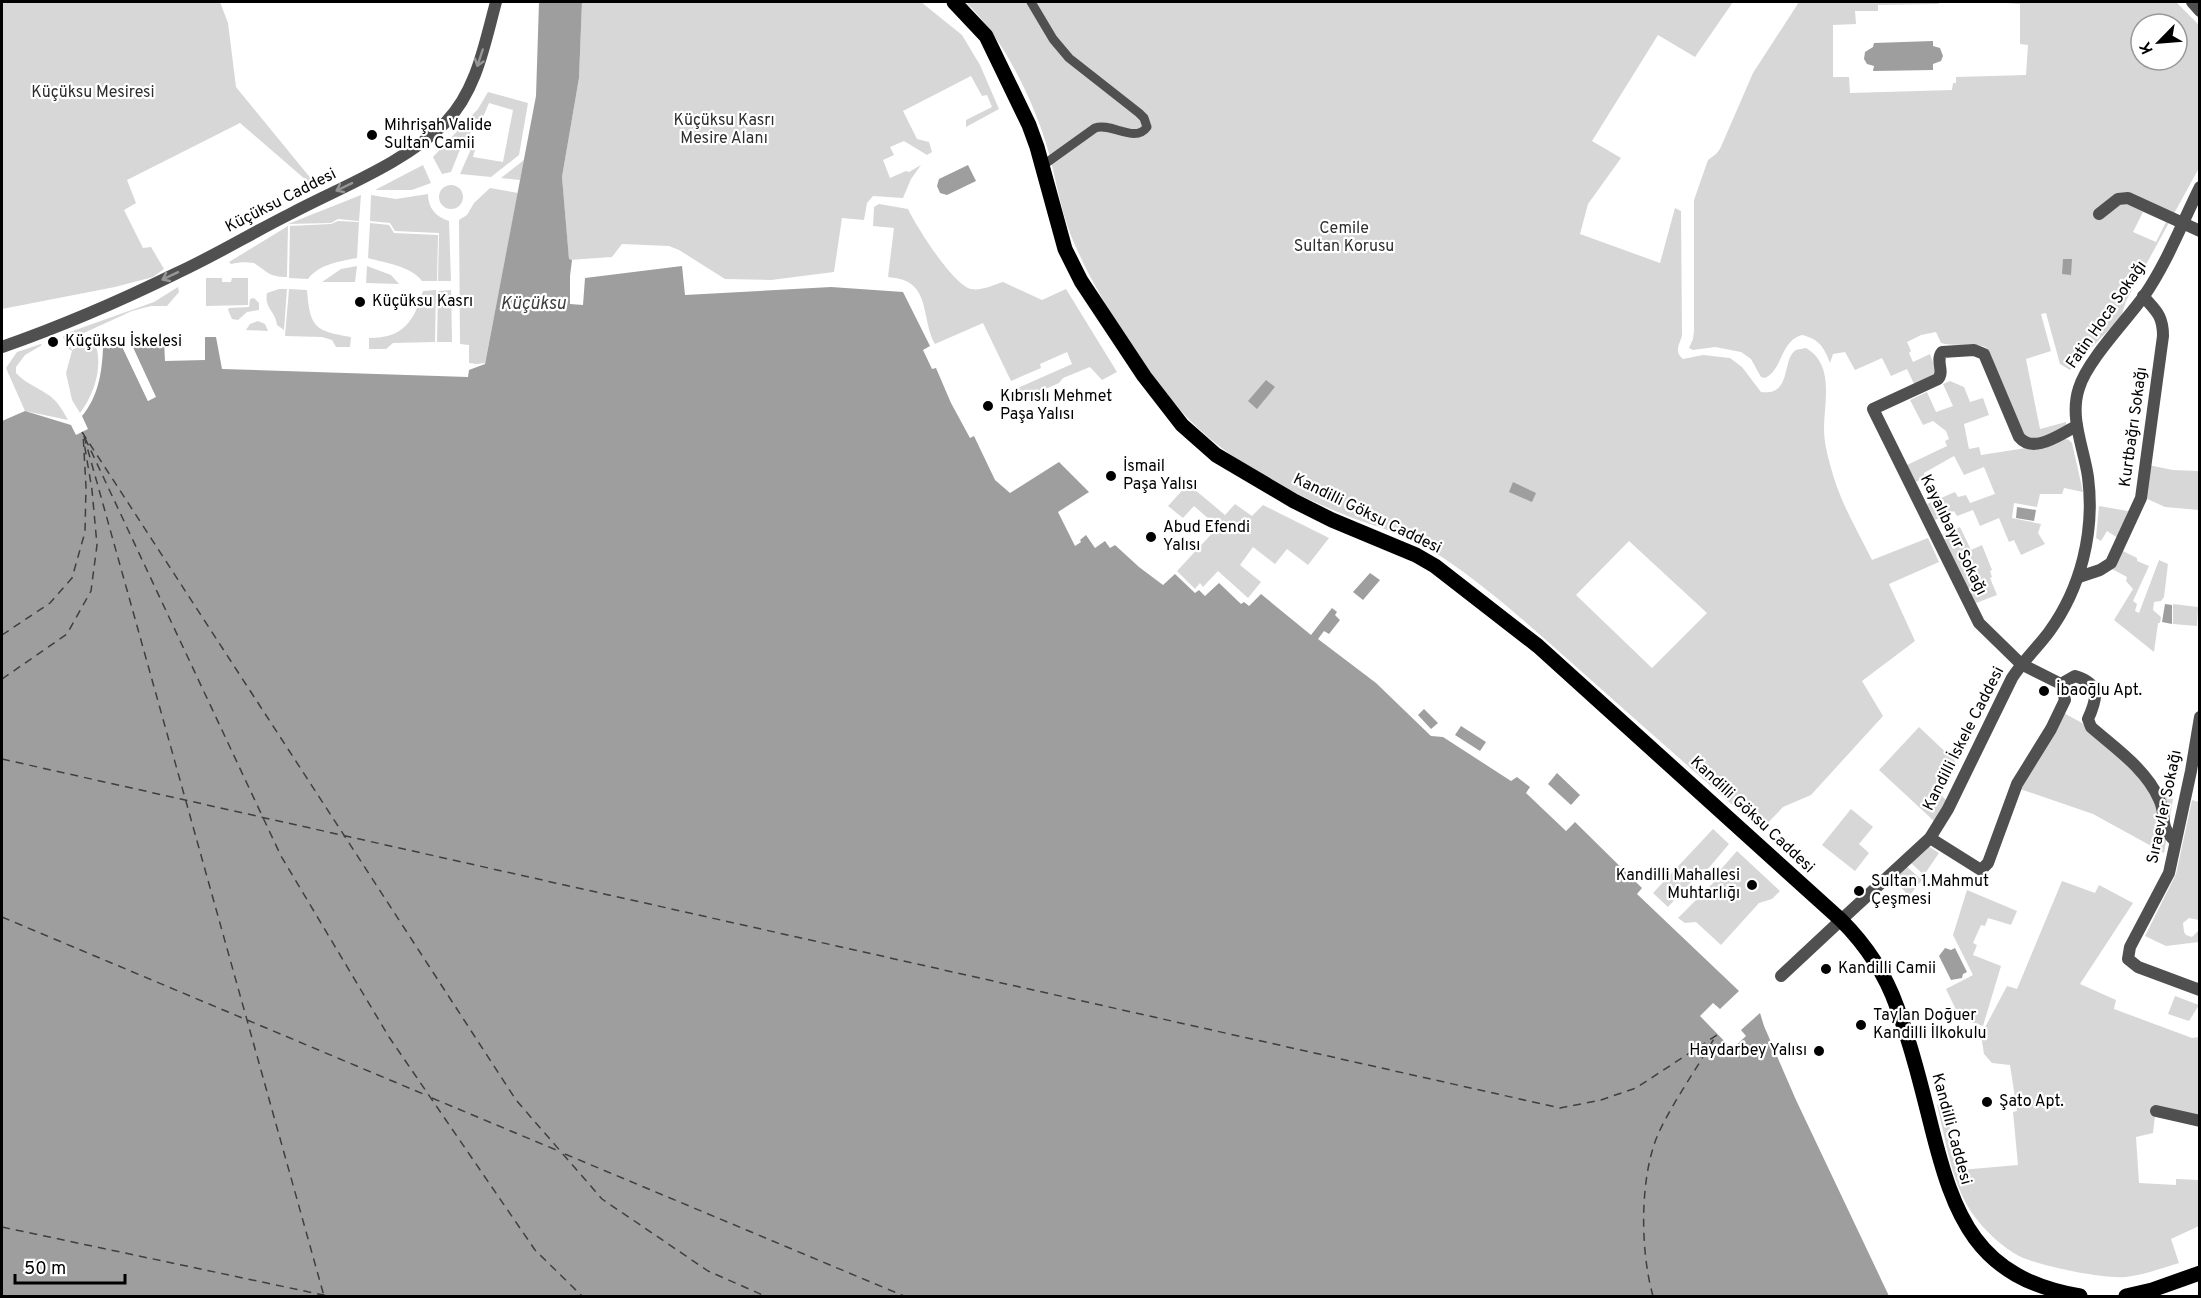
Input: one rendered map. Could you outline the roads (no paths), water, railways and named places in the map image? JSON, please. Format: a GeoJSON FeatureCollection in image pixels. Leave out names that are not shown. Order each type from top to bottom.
{"type":"FeatureCollection","features":[{"type":"Feature","properties":{"kind":"main road","name":"Kandilli Göksu Caddesi"},"geometry":{"type":"LineString","coordinates":[[954,2],[976,23],[993,48],[1034,136],[1065,249],[1081,281],[1105,320],[1172,415],[1194,436],[1229,463],[1294,501],[1332,520],[1416,555],[1435,566],[1538,646],[1841,920]]}},
{"type":"Feature","properties":{"kind":"main road","name":"Kandilli Caddesi"},"geometry":{"type":"LineString","coordinates":[[1841,920],[1868,949],[1897,1005],[1910,1045],[1947,1186],[1964,1224],[1979,1244],[2013,1273],[2055,1292],[2080,1296]]}},
{"type":"Feature","properties":{"kind":"main road"},"geometry":{"type":"LineString","coordinates":[[2126,1296],[2152,1290],[2199,1273]]}},
{"type":"Feature","properties":{"kind":"street","name":"Küçüksu Caddesi"},"geometry":{"type":"LineString","coordinates":[[2,347],[60,326],[179,272],[363,177],[419,144],[447,121],[466,95],[496,2]]}},
{"type":"Feature","properties":{"kind":"street"},"geometry":{"type":"LineString","coordinates":[[1031,2],[1053,39],[1069,58],[1139,113],[1144,118],[1147,127],[1136,134],[1104,126],[1095,128],[1042,166]]}},
{"type":"Feature","properties":{"kind":"street"},"geometry":{"type":"LineString","coordinates":[[2192,2],[2199,11]]}},
{"type":"Feature","properties":{"kind":"street","name":"Fatin Hoca Sokağı"},"geometry":{"type":"LineString","coordinates":[[2079,577],[2088,531],[2090,495],[2075,416],[2076,399],[2084,376],[2152,283],[2199,187]]}},
{"type":"Feature","properties":{"kind":"street"},"geometry":{"type":"LineString","coordinates":[[2099,214],[2118,199],[2128,198],[2199,231]]}},
{"type":"Feature","properties":{"kind":"street","name":"Kurtbağrı Sokağı"},"geometry":{"type":"LineString","coordinates":[[2079,577],[2100,570],[2111,563],[2142,492],[2163,336],[2163,322],[2143,296]]}},
{"type":"Feature","properties":{"kind":"street","name":"Kayalıbayır Sokağı"},"geometry":{"type":"LineString","coordinates":[[2061,684],[2021,664],[1985,631],[1974,614],[1873,409],[1938,379],[1941,373],[1939,357],[1942,352],[1974,350],[1984,354],[2023,442],[2031,444],[2045,442],[2077,426]]}},
{"type":"Feature","properties":{"kind":"street","name":"Kandilli İskele Caddesi"},"geometry":{"type":"LineString","coordinates":[[1781,976],[1930,838],[1948,809],[2008,684],[2021,664],[2049,632],[2079,577]]}},
{"type":"Feature","properties":{"kind":"street"},"geometry":{"type":"LineString","coordinates":[[1930,838],[1981,870],[1985,867],[2017,784],[2051,729],[2065,700],[2061,684],[2075,676],[2083,678],[2096,692],[2097,697],[2088,719],[2091,727],[2136,766],[2148,782],[2159,798],[2164,828],[2175,841]]}},
{"type":"Feature","properties":{"kind":"street","name":"Sıraevler Sokağı"},"geometry":{"type":"LineString","coordinates":[[2199,717],[2169,873],[2130,947],[2128,959],[2130,963],[2138,967],[2199,990]]}},
{"type":"Feature","properties":{"kind":"street"},"geometry":{"type":"LineString","coordinates":[[2156,1111],[2199,1121]]}},
{"type":"Feature","properties":{"kind":"water","name":"Küçüksu"},"geometry":{"type":"Polygon","coordinates":[[[539,2],[582,2],[579,78],[562,177],[569,259],[572,260],[570,304],[583,305],[585,278],[682,266],[685,295],[831,287],[903,292],[930,346],[923,350],[932,369],[936,368],[951,403],[970,438],[974,436],[995,480],[1010,493],[1059,462],[1089,492],[1058,512],[1075,546],[1086,535],[1095,548],[1105,541],[1110,548],[1115,545],[1163,585],[1175,574],[1195,593],[1199,590],[1205,596],[1219,583],[1241,604],[1244,602],[1249,606],[1261,594],[1311,635],[1332,608],[1337,612],[1335,615],[1340,620],[1329,634],[1324,631],[1318,639],[1376,683],[1431,736],[1443,737],[1511,781],[1517,777],[1530,787],[1526,793],[1566,831],[1575,822],[1642,888],[1637,894],[1739,991],[1720,1009],[1713,1003],[1700,1016],[1732,1049],[1746,1036],[1741,1030],[1760,1013],[1796,1100],[1889,1296],[2,1296],[2,421],[25,411],[71,425],[76,435],[88,429],[82,416],[92,401],[98,384],[103,348],[119,340],[148,401],[155,396],[129,339],[164,340],[165,361],[205,360],[205,337],[216,337],[222,369],[468,377],[469,370],[485,364],[536,96],[539,2]]]}},
{"type":"Feature","properties":{"kind":"water"},"geometry":{"type":"Polygon","coordinates":[[[1933,41],[1933,46],[1940,48],[1943,56],[1941,61],[1933,64],[1933,70],[1873,71],[1874,66],[1867,64],[1864,59],[1865,52],[1873,47],[1874,43],[1933,41]]]}},
{"type":"Feature","properties":{"kind":"water"},"geometry":{"type":"Polygon","coordinates":[[[968,165],[976,181],[947,195],[940,193],[937,186],[939,179],[968,165]]]}},
{"type":"Feature","properties":{"kind":"water"},"geometry":{"type":"Polygon","coordinates":[[[2063,259],[2072,259],[2071,275],[2062,274],[2063,259]]]}},
{"type":"Feature","properties":{"kind":"water"},"geometry":{"type":"Polygon","coordinates":[[[1266,380],[1275,387],[1257,409],[1248,401],[1266,380]]]}},
{"type":"Feature","properties":{"kind":"water"},"geometry":{"type":"Polygon","coordinates":[[[1513,482],[1536,493],[1532,502],[1509,492],[1513,482]]]}},
{"type":"Feature","properties":{"kind":"water"},"geometry":{"type":"Polygon","coordinates":[[[2017,507],[2036,510],[2034,521],[2016,518],[2017,507]]]}},
{"type":"Feature","properties":{"kind":"water"},"geometry":{"type":"Polygon","coordinates":[[[1370,573],[1380,580],[1363,600],[1353,592],[1370,573]]]}},
{"type":"Feature","properties":{"kind":"water"},"geometry":{"type":"Polygon","coordinates":[[[2165,604],[2172,605],[2172,624],[2162,622],[2165,604]]]}},
{"type":"Feature","properties":{"kind":"water"},"geometry":{"type":"Polygon","coordinates":[[[1424,709],[1438,723],[1431,729],[1418,715],[1424,709]]]}},
{"type":"Feature","properties":{"kind":"water"},"geometry":{"type":"Polygon","coordinates":[[[1461,726],[1486,742],[1480,751],[1455,735],[1461,726]]]}},
{"type":"Feature","properties":{"kind":"water"},"geometry":{"type":"Polygon","coordinates":[[[1557,773],[1580,795],[1571,805],[1548,784],[1557,773]]]}},
{"type":"Feature","properties":{"kind":"water"},"geometry":{"type":"Polygon","coordinates":[[[1945,948],[1951,950],[1955,948],[1967,972],[1962,978],[1951,980],[1939,956],[1945,948]]]}},
{"type":"Feature","properties":{"kind":"place","name":"Mihrişah Valide Sultan Camii"},"geometry":{"type":"Point","coordinates":[372,135]}},
{"type":"Feature","properties":{"kind":"place","name":"Küçüksu Kasrı"},"geometry":{"type":"Point","coordinates":[360,302]}},
{"type":"Feature","properties":{"kind":"place","name":"Küçüksu İskelesi"},"geometry":{"type":"Point","coordinates":[53,342]}},
{"type":"Feature","properties":{"kind":"place","name":"Kıbrıslı Mehmet Paşa Yalısı"},"geometry":{"type":"Point","coordinates":[988,406]}},
{"type":"Feature","properties":{"kind":"place","name":"İsmail Paşa Yalısı"},"geometry":{"type":"Point","coordinates":[1111,476]}},
{"type":"Feature","properties":{"kind":"place","name":"Abud Efendi Yalısı"},"geometry":{"type":"Point","coordinates":[1151,537]}},
{"type":"Feature","properties":{"kind":"place","name":"İbaoğlu Apt."},"geometry":{"type":"Point","coordinates":[2044,691]}},
{"type":"Feature","properties":{"kind":"place","name":"Kandilli Mahallesi Muhtarlığı"},"geometry":{"type":"Point","coordinates":[1752,885]}},
{"type":"Feature","properties":{"kind":"place","name":"Sultan 1.Mahmut Çeşmesi"},"geometry":{"type":"Point","coordinates":[1859,891]}},
{"type":"Feature","properties":{"kind":"place","name":"Kandilli Camii"},"geometry":{"type":"Point","coordinates":[1826,969]}},
{"type":"Feature","properties":{"kind":"place","name":"Taylan Doğuer Kandilli İlkokulu"},"geometry":{"type":"Point","coordinates":[1861,1025]}},
{"type":"Feature","properties":{"kind":"place","name":"Haydarbey Yalısı"},"geometry":{"type":"Point","coordinates":[1819,1051]}},
{"type":"Feature","properties":{"kind":"place","name":"Şato Apt."},"geometry":{"type":"Point","coordinates":[1987,1102]}},
{"type":"Feature","properties":{"kind":"park label","name":"Küçüksu Mesiresi"},"geometry":{"type":"Point","coordinates":[93,93]}},
{"type":"Feature","properties":{"kind":"park label","name":"Küçüksu Kasrı Mesire Alanı"},"geometry":{"type":"Point","coordinates":[724,130]}},
{"type":"Feature","properties":{"kind":"park label","name":"Cemile Sultan Korusu"},"geometry":{"type":"Point","coordinates":[1344,238]}}]}
